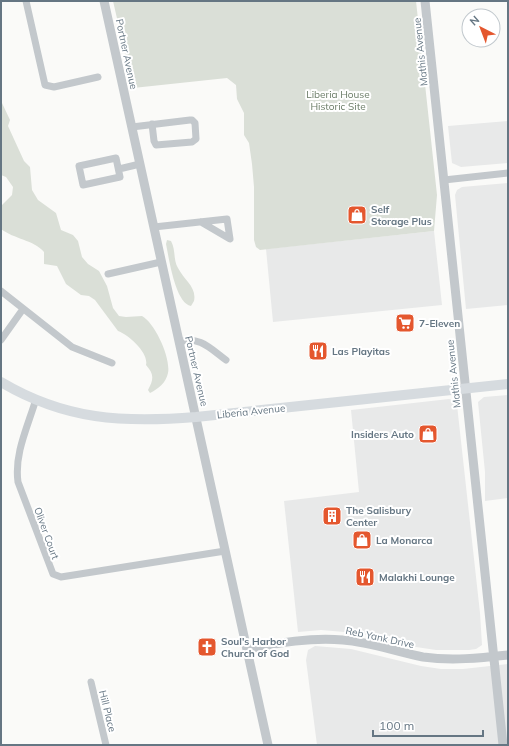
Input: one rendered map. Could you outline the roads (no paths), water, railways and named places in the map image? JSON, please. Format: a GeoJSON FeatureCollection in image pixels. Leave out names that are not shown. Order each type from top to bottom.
{"type":"FeatureCollection","features":[{"type":"Feature","properties":{"kind":"main road","name":"Liberia Avenue"},"geometry":{"type":"LineString","coordinates":[[1,382],[36,399],[80,413],[121,420],[144,421],[196,417],[508,384]]}},
{"type":"Feature","properties":{"kind":"street"},"geometry":{"type":"LineString","coordinates":[[26,1],[45,85],[54,87],[98,77]]}},
{"type":"Feature","properties":{"kind":"street","name":"Portner Avenue"},"geometry":{"type":"LineString","coordinates":[[104,1],[268,745]]}},
{"type":"Feature","properties":{"kind":"street","name":"Mathis Avenue"},"geometry":{"type":"LineString","coordinates":[[426,1],[502,745]]}},
{"type":"Feature","properties":{"kind":"street"},"geometry":{"type":"LineString","coordinates":[[132,127],[152,124],[192,120],[195,123],[196,139],[192,142],[158,146],[154,142],[152,124]]}},
{"type":"Feature","properties":{"kind":"street"},"geometry":{"type":"LineString","coordinates":[[116,158],[119,169],[120,177],[83,185],[79,166],[116,158]]}},
{"type":"Feature","properties":{"kind":"street"},"geometry":{"type":"LineString","coordinates":[[119,169],[140,164]]}},
{"type":"Feature","properties":{"kind":"street"},"geometry":{"type":"LineString","coordinates":[[444,180],[508,173]]}},
{"type":"Feature","properties":{"kind":"street"},"geometry":{"type":"LineString","coordinates":[[154,227],[201,222]]}},
{"type":"Feature","properties":{"kind":"street"},"geometry":{"type":"LineString","coordinates":[[108,274],[161,262]]}},
{"type":"Feature","properties":{"kind":"street"},"geometry":{"type":"LineString","coordinates":[[1,291],[72,347],[112,363]]}},
{"type":"Feature","properties":{"kind":"street"},"geometry":{"type":"LineString","coordinates":[[1,340],[23,309]]}},
{"type":"Feature","properties":{"kind":"street"},"geometry":{"type":"LineString","coordinates":[[179,342],[192,340],[199,341],[226,360]]}},
{"type":"Feature","properties":{"kind":"street","name":"Oliver Court"},"geometry":{"type":"LineString","coordinates":[[36,399],[19,455],[17,476],[20,489],[53,574],[61,577],[225,551]]}},
{"type":"Feature","properties":{"kind":"street","name":"Reb Yank Drive"},"geometry":{"type":"LineString","coordinates":[[247,649],[294,641],[326,639],[363,643],[433,658],[463,660],[508,655]]}},
{"type":"Feature","properties":{"kind":"street","name":"Hill Place"},"geometry":{"type":"LineString","coordinates":[[91,682],[106,745]]}},
{"type":"Feature","properties":{"kind":"place","name":"Self Storage Plus"},"geometry":{"type":"Point","coordinates":[357,215]}},
{"type":"Feature","properties":{"kind":"place","name":"7-Eleven"},"geometry":{"type":"Point","coordinates":[405,323]}},
{"type":"Feature","properties":{"kind":"place","name":"Las Playitas"},"geometry":{"type":"Point","coordinates":[318,351]}},
{"type":"Feature","properties":{"kind":"place","name":"Insiders Auto"},"geometry":{"type":"Point","coordinates":[428,434]}},
{"type":"Feature","properties":{"kind":"place","name":"The Salisbury Center"},"geometry":{"type":"Point","coordinates":[332,516]}},
{"type":"Feature","properties":{"kind":"place","name":"La Monarca"},"geometry":{"type":"Point","coordinates":[362,540]}},
{"type":"Feature","properties":{"kind":"place","name":"Malakhi Lounge"},"geometry":{"type":"Point","coordinates":[365,577]}},
{"type":"Feature","properties":{"kind":"place","name":"Soul's Harbor Church of God"},"geometry":{"type":"Point","coordinates":[207,647]}},
{"type":"Feature","properties":{"kind":"park label","name":"Liberia House Historic Site"},"geometry":{"type":"Point","coordinates":[338,100]}}]}
